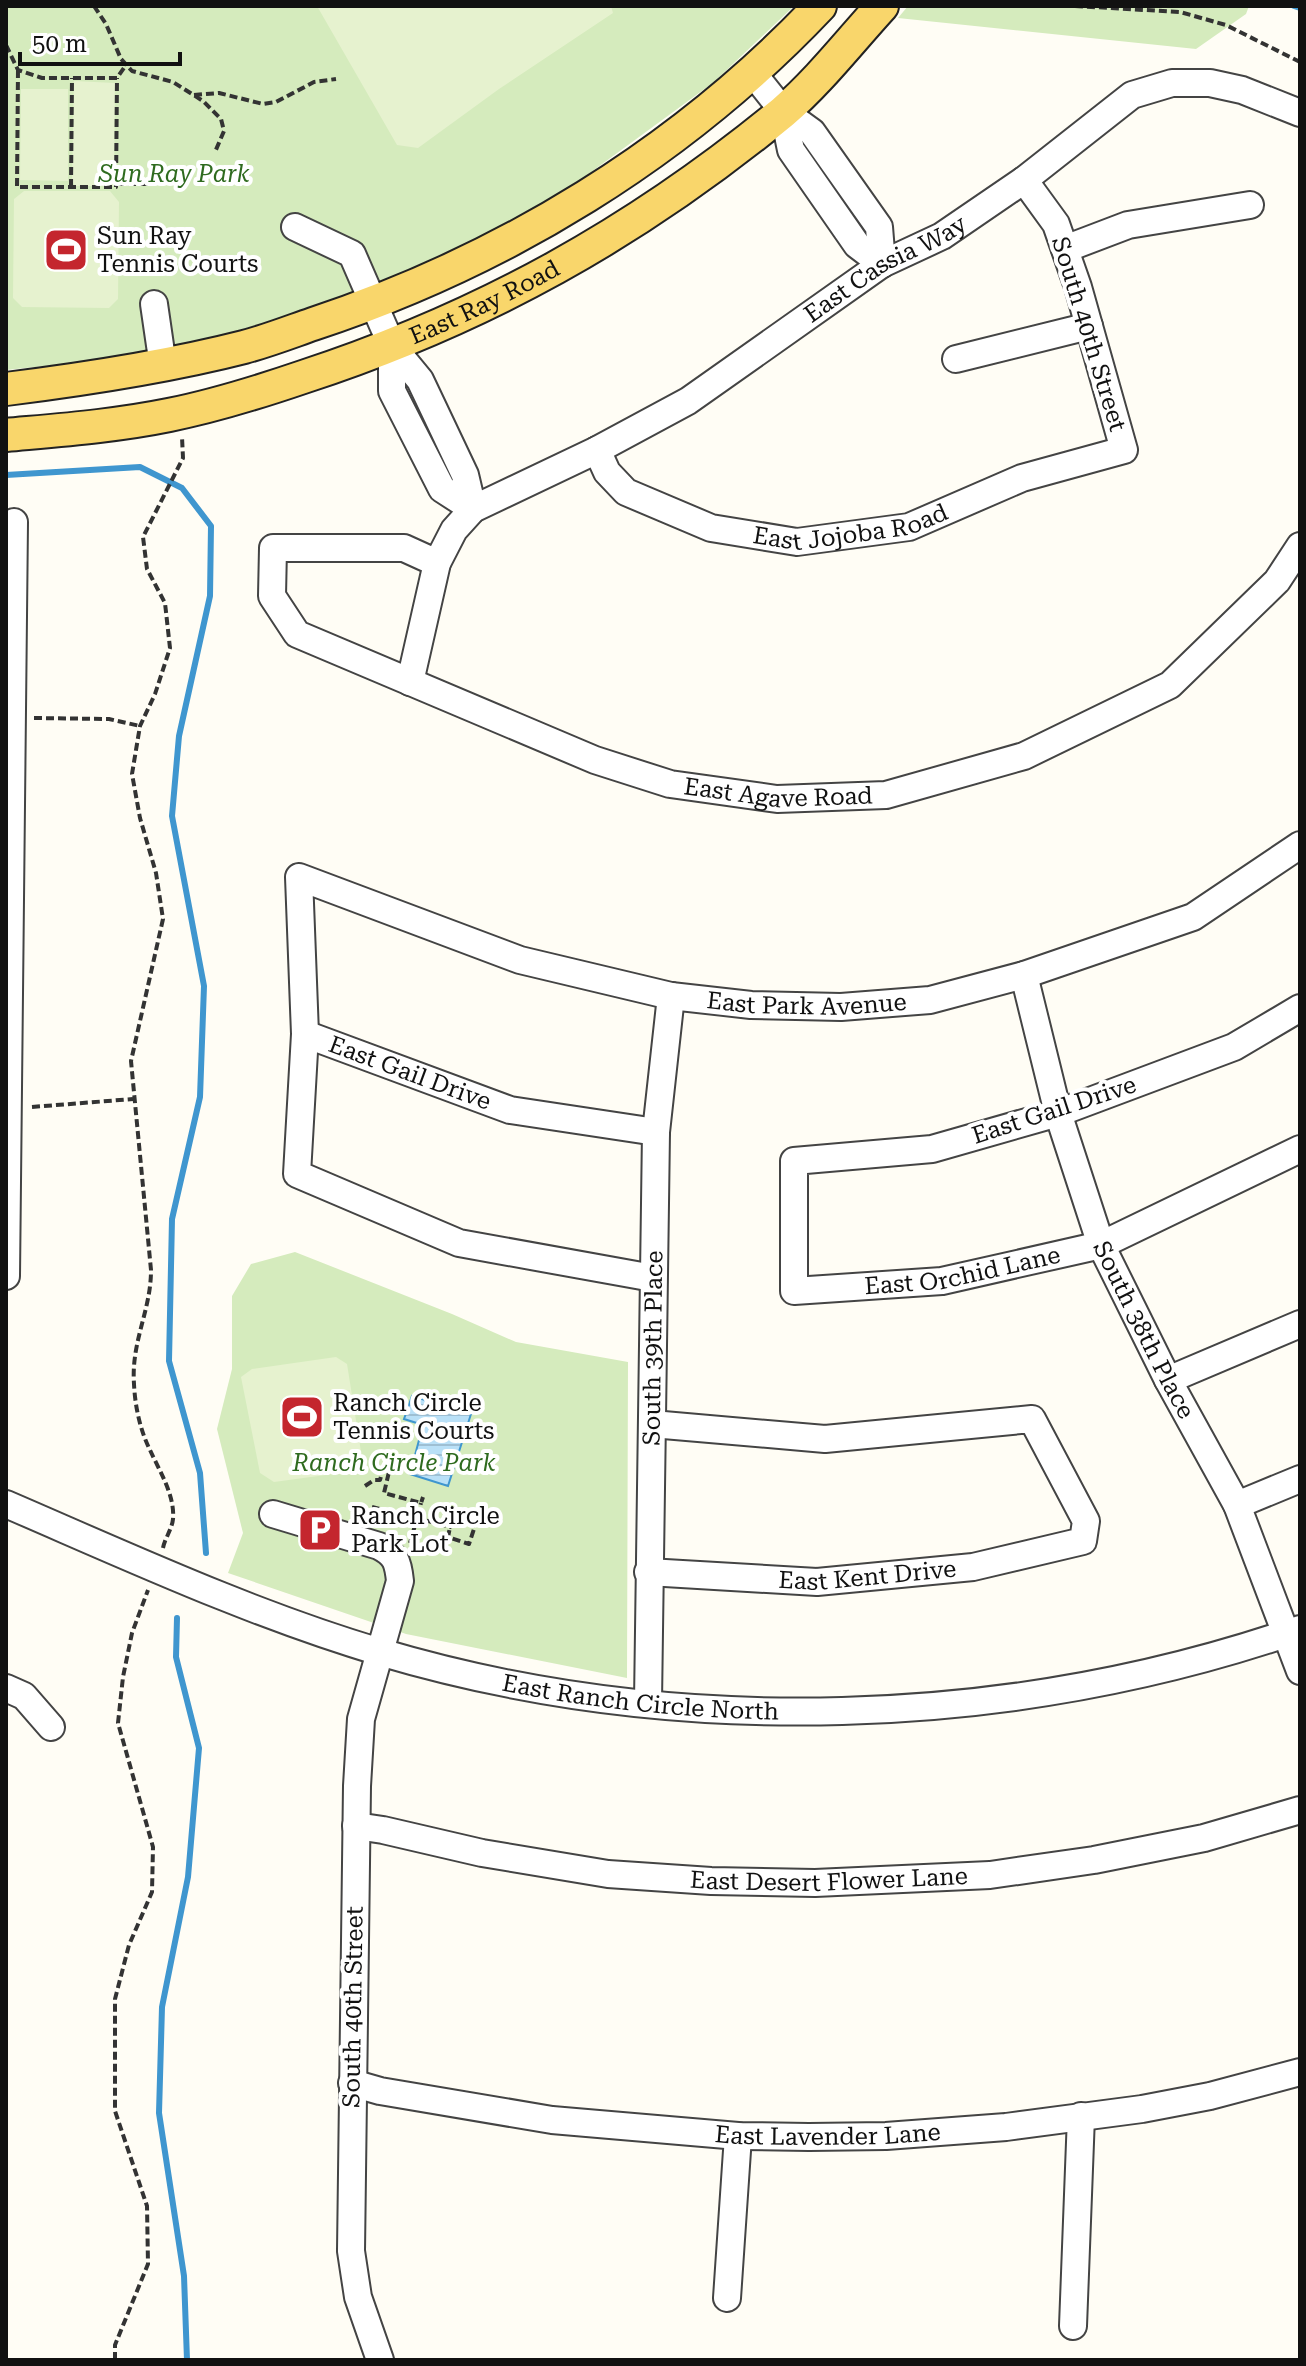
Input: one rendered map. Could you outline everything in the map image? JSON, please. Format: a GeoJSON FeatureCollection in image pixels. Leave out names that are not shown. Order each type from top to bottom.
{"type":"FeatureCollection","features":[{"type":"Feature","properties":{"kind":"main road","name":"East Ray Road"},"geometry":{"type":"LineString","coordinates":[[6,389],[163,366],[247,346],[373,305],[467,263],[569,208],[644,158],[752,72],[820,6]]}},
{"type":"Feature","properties":{"kind":"main road","name":"East Ray Road"},"geometry":{"type":"LineString","coordinates":[[6,435],[169,415],[265,390],[392,346],[491,303],[596,246],[723,158],[783,111],[882,6]]}},
{"type":"Feature","properties":{"kind":"street"},"geometry":{"type":"LineString","coordinates":[[752,72],[783,111],[812,132],[879,227],[882,264]]}},
{"type":"Feature","properties":{"kind":"street","name":"East Cassia Way"},"geometry":{"type":"LineString","coordinates":[[473,509],[597,450],[688,401],[882,264],[942,236],[1024,180],[1132,95],[1172,83],[1210,83],[1242,90],[1300,113]]}},
{"type":"Feature","properties":{"kind":"street","name":"South 40th Street"},"geometry":{"type":"LineString","coordinates":[[1024,180],[1056,224],[1124,450]]}},
{"type":"Feature","properties":{"kind":"street"},"geometry":{"type":"LineString","coordinates":[[1065,249],[1128,225],[1250,205]]}},
{"type":"Feature","properties":{"kind":"street"},"geometry":{"type":"LineString","coordinates":[[295,227],[352,254],[392,346],[392,391],[442,489],[473,509],[454,530],[437,563],[410,682]]}},
{"type":"Feature","properties":{"kind":"street"},"geometry":{"type":"LineString","coordinates":[[154,304],[163,366]]}},
{"type":"Feature","properties":{"kind":"street"},"geometry":{"type":"LineString","coordinates":[[956,359],[1089,326]]}},
{"type":"Feature","properties":{"kind":"street","name":"East Jojoba Road"},"geometry":{"type":"LineString","coordinates":[[597,450],[607,472],[626,492],[711,528],[797,542],[909,527],[1022,478],[1124,450]]}},
{"type":"Feature","properties":{"kind":"street"},"geometry":{"type":"LineString","coordinates":[[6,1276],[12,718],[10,613],[14,522]]}},
{"type":"Feature","properties":{"kind":"street","name":"East Agave Road"},"geometry":{"type":"LineString","coordinates":[[437,563],[404,548],[273,548],[272,596],[297,634],[595,760],[670,784],[777,799],[886,795],[1024,756],[1170,685],[1277,581],[1300,546]]}},
{"type":"Feature","properties":{"kind":"street","name":"East Park Avenue"},"geometry":{"type":"LineString","coordinates":[[305,1034],[299,877],[520,960],[671,996],[751,1005],[841,1007],[930,1000],[1024,975],[1193,917],[1300,845]]}},
{"type":"Feature","properties":{"kind":"street","name":"South 38th Place"},"geometry":{"type":"LineString","coordinates":[[1024,975],[1058,1113],[1101,1245],[1168,1380],[1237,1505],[1294,1631],[1300,1671]]}},
{"type":"Feature","properties":{"kind":"street","name":"South 39th Place"},"geometry":{"type":"LineString","coordinates":[[648,1702],[656,1132],[671,996]]}},
{"type":"Feature","properties":{"kind":"street","name":"East Gail Drive"},"geometry":{"type":"LineString","coordinates":[[794,1291],[794,1161],[932,1149],[1058,1113],[1234,1047],[1300,1008]]}},
{"type":"Feature","properties":{"kind":"street"},"geometry":{"type":"LineString","coordinates":[[305,1034],[297,1174],[459,1243],[653,1278]]}},
{"type":"Feature","properties":{"kind":"street","name":"East Gail Drive"},"geometry":{"type":"LineString","coordinates":[[305,1034],[510,1110],[656,1132]]}},
{"type":"Feature","properties":{"kind":"street","name":"East Orchid Lane"},"geometry":{"type":"LineString","coordinates":[[794,1291],[942,1281],[1101,1245],[1300,1149]]}},
{"type":"Feature","properties":{"kind":"street"},"geometry":{"type":"LineString","coordinates":[[1168,1380],[1300,1324]]}},
{"type":"Feature","properties":{"kind":"street","name":"East Kent Drive"},"geometry":{"type":"LineString","coordinates":[[648,1572],[817,1582],[973,1567],[1083,1541],[1086,1521],[1032,1419],[825,1439],[652,1424]]}},
{"type":"Feature","properties":{"kind":"street"},"geometry":{"type":"LineString","coordinates":[[1237,1505],[1300,1479]]}},
{"type":"Feature","properties":{"kind":"street","name":"East Ranch Circle North"},"geometry":{"type":"LineString","coordinates":[[6,1504],[157,1570],[379,1652],[522,1686],[648,1702],[776,1711],[853,1711],[977,1702],[1112,1680],[1294,1631]]}},
{"type":"Feature","properties":{"kind":"street","name":"South 40th Street"},"geometry":{"type":"LineString","coordinates":[[273,1514],[379,1546],[394,1554],[398,1565],[400,1581],[361,1719],[356,1826],[351,2251],[358,2297],[380,2360]]}},
{"type":"Feature","properties":{"kind":"street"},"geometry":{"type":"LineString","coordinates":[[6,1688],[24,1696],[51,1727]]}},
{"type":"Feature","properties":{"kind":"street","name":"East Desert Flower Lane"},"geometry":{"type":"LineString","coordinates":[[356,1826],[482,1853],[608,1874],[711,1881],[815,1883],[990,1875],[1094,1860],[1204,1838],[1300,1810]]}},
{"type":"Feature","properties":{"kind":"street","name":"East Lavender Lane"},"geometry":{"type":"LineString","coordinates":[[352,2083],[380,2091],[552,2120],[738,2136],[886,2136],[1006,2127],[1081,2116],[1210,2096],[1300,2072]]}},
{"type":"Feature","properties":{"kind":"street"},"geometry":{"type":"LineString","coordinates":[[1073,2326],[1081,2116]]}},
{"type":"Feature","properties":{"kind":"street"},"geometry":{"type":"LineString","coordinates":[[727,2298],[738,2136]]}},
{"type":"Feature","properties":{"kind":"path"},"geometry":{"type":"LineString","coordinates":[[94,6],[132,71],[173,82],[194,95],[221,119],[224,131],[215,152]]}},
{"type":"Feature","properties":{"kind":"path"},"geometry":{"type":"LineString","coordinates":[[1075,6],[1180,12],[1226,25],[1300,62]]}},
{"type":"Feature","properties":{"kind":"path"},"geometry":{"type":"LineString","coordinates":[[6,45],[18,70],[17,187],[116,187],[117,78],[126,65]]}},
{"type":"Feature","properties":{"kind":"path"},"geometry":{"type":"LineString","coordinates":[[18,70],[42,78],[117,78]]}},
{"type":"Feature","properties":{"kind":"path"},"geometry":{"type":"LineString","coordinates":[[71,187],[72,78]]}},
{"type":"Feature","properties":{"kind":"path"},"geometry":{"type":"LineString","coordinates":[[194,95],[219,93],[263,104],[276,102],[314,82],[336,79]]}},
{"type":"Feature","properties":{"kind":"path"},"geometry":{"type":"LineString","coordinates":[[116,184],[155,184]]}},
{"type":"Feature","properties":{"kind":"path"},"geometry":{"type":"LineString","coordinates":[[115,2360],[115,2345],[148,2264],[147,2206],[115,2111],[115,1999],[129,1945],[152,1892],[153,1847],[118,1723],[132,1633],[173,1518],[164,1479],[149,1449],[137,1411],[134,1383],[134,1351],[149,1301],[151,1270],[131,1061],[163,919],[156,873],[140,818],[132,774],[140,726],[155,694],[170,648],[165,603],[147,569],[143,537],[183,458],[181,430],[169,415]]}},
{"type":"Feature","properties":{"kind":"path"},"geometry":{"type":"LineString","coordinates":[[12,718],[109,719],[140,726]]}},
{"type":"Feature","properties":{"kind":"path"},"geometry":{"type":"LineString","coordinates":[[8,1109],[133,1099]]}},
{"type":"Feature","properties":{"kind":"path"},"geometry":{"type":"LineString","coordinates":[[380,1480],[386,1458],[392,1459],[384,1493],[422,1500],[408,1550]]}},
{"type":"Feature","properties":{"kind":"path"},"geometry":{"type":"LineString","coordinates":[[365,1486],[374,1480],[387,1481]]}},
{"type":"Feature","properties":{"kind":"path"},"geometry":{"type":"LineString","coordinates":[[372,1507],[450,1527]]}},
{"type":"Feature","properties":{"kind":"path"},"geometry":{"type":"LineString","coordinates":[[453,1519],[475,1526],[469,1544],[448,1537],[450,1527],[453,1519]]}},
{"type":"Feature","properties":{"kind":"green space","name":"Sun Ray Park"},"geometry":{"type":"Polygon","coordinates":[[[6,6],[794,6],[714,82],[568,189],[493,231],[392,279],[304,311],[206,340],[114,359],[6,370],[6,6]]]}},
{"type":"Feature","properties":{"kind":"green space"},"geometry":{"type":"Polygon","coordinates":[[[317,6],[611,6],[613,13],[499,89],[418,148],[397,145],[317,6]]]}},
{"type":"Feature","properties":{"kind":"green space"},"geometry":{"type":"Polygon","coordinates":[[[908,6],[1249,6],[1246,14],[1196,49],[898,18],[908,6]]]}},
{"type":"Feature","properties":{"kind":"green space"},"geometry":{"type":"Polygon","coordinates":[[[74,81],[115,83],[114,186],[75,186],[72,181],[74,81]]]}},
{"type":"Feature","properties":{"kind":"green space"},"geometry":{"type":"Polygon","coordinates":[[[21,89],[68,89],[68,181],[20,180],[21,89]]]}},
{"type":"Feature","properties":{"kind":"green space","name":"Sun Ray Tennis Courts"},"geometry":{"type":"Polygon","coordinates":[[[24,191],[110,191],[119,202],[118,299],[109,308],[22,307],[13,298],[14,199],[24,191]]]}},
{"type":"Feature","properties":{"kind":"green space","name":"Ranch Circle Park"},"geometry":{"type":"Polygon","coordinates":[[[295,1252],[516,1342],[628,1362],[627,1678],[406,1634],[228,1573],[243,1533],[217,1429],[232,1369],[232,1296],[251,1264],[295,1252]]]}},
{"type":"Feature","properties":{"kind":"green space","name":"Ranch Circle Tennis Courts"},"geometry":{"type":"Polygon","coordinates":[[[336,1357],[347,1364],[362,1458],[355,1471],[274,1482],[260,1473],[241,1377],[252,1369],[336,1357]]]}},
{"type":"Feature","properties":{"kind":"water"},"geometry":{"type":"Polygon","coordinates":[[[412,1396],[471,1414],[448,1486],[410,1474],[423,1425],[404,1419],[412,1396]]]}},
{"type":"Feature","properties":{"kind":"waterway"},"geometry":{"type":"LineString","coordinates":[[1294,6],[1300,8]]}},
{"type":"Feature","properties":{"kind":"waterway"},"geometry":{"type":"LineString","coordinates":[[6,475],[140,467],[182,488],[211,526],[210,596],[179,736],[172,816],[204,986],[200,1097],[172,1219],[169,1361],[200,1473],[206,1553]]}},
{"type":"Feature","properties":{"kind":"waterway"},"geometry":{"type":"LineString","coordinates":[[177,1618],[176,1657],[199,1748],[188,1877],[162,2007],[159,2113],[184,2276],[187,2360]]}},
{"type":"Feature","properties":{"kind":"place","name":"Sun Ray Tennis Courts"},"geometry":{"type":"Point","coordinates":[66,250]}},
{"type":"Feature","properties":{"kind":"place","name":"Ranch Circle Tennis Courts"},"geometry":{"type":"Point","coordinates":[302,1417]}},
{"type":"Feature","properties":{"kind":"place","name":"Ranch Circle Park Lot"},"geometry":{"type":"Point","coordinates":[320,1530]}}]}
